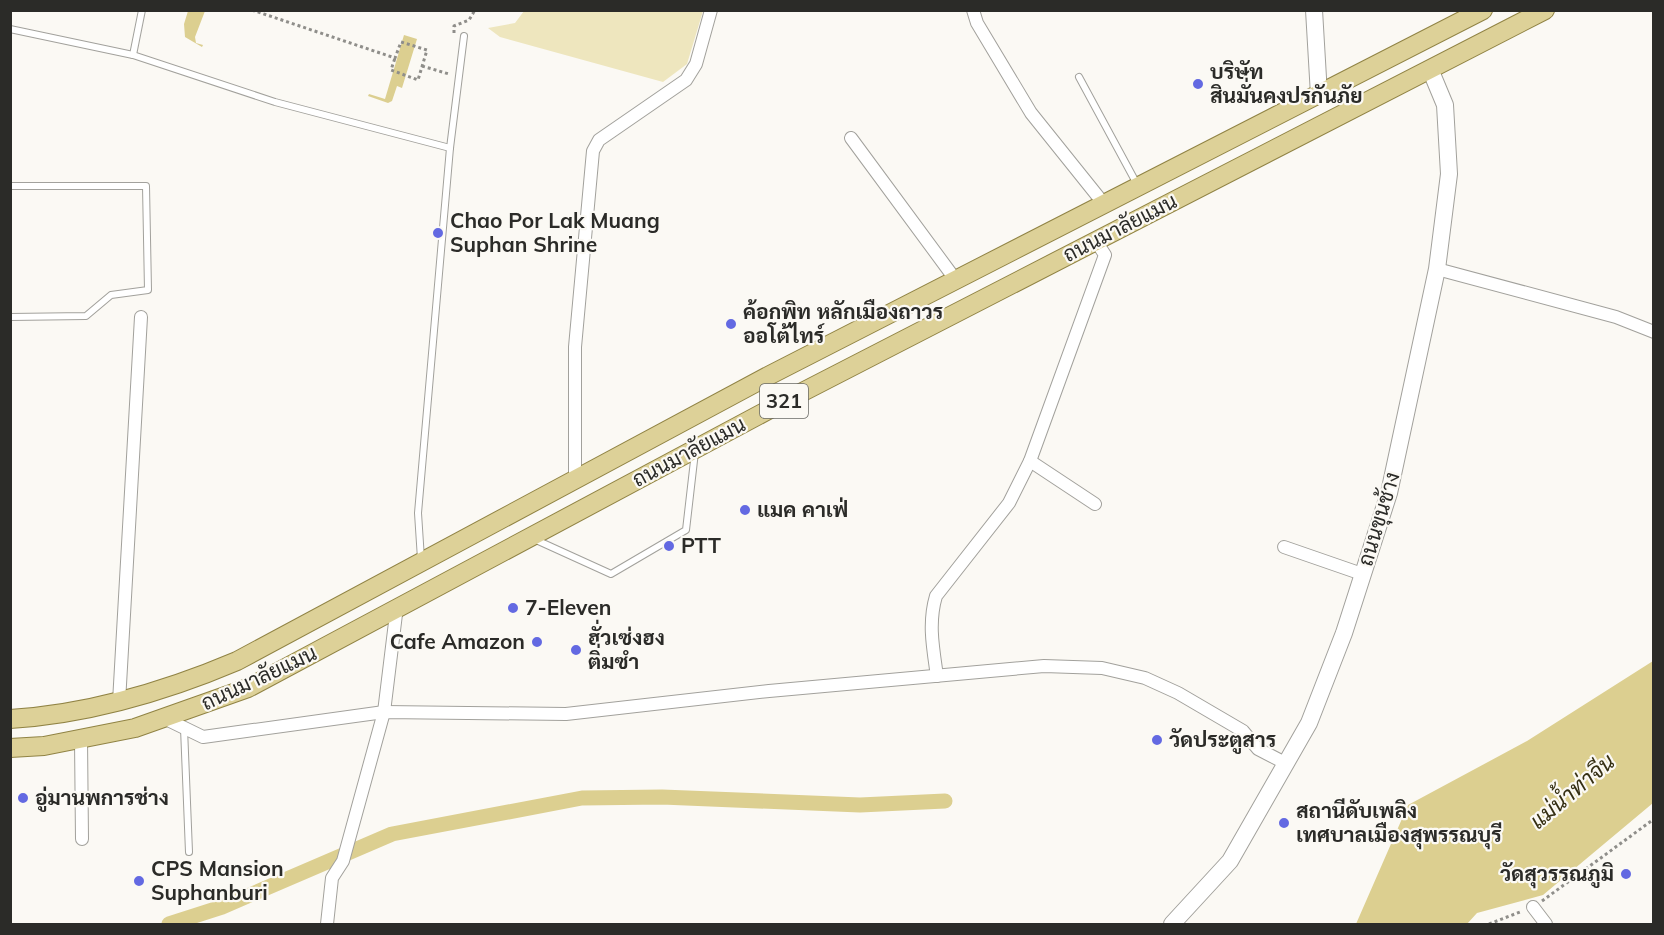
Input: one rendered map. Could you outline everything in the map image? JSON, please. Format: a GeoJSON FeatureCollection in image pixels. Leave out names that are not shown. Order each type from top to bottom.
{"type":"FeatureCollection","features":[{"type":"Feature","properties":{"kind":"main road"},"geometry":{"type":"LineString","coordinates":[[1314,10],[1319,95]]}},
{"type":"Feature","properties":{"kind":"main road","name":"ถนนมาลัยแมน"},"geometry":{"type":"LineString","coordinates":[[10,720],[89,710],[176,685],[237,661],[770,375],[1483,10]]}},
{"type":"Feature","properties":{"kind":"main road","name":"ถนนมาลัยแมน"},"geometry":{"type":"LineString","coordinates":[[10,748],[81,739],[135,728],[258,683],[397,606],[695,448],[1545,10]]}},
{"type":"Feature","properties":{"kind":"main road","name":"ถนนขุนช้าง"},"geometry":{"type":"LineString","coordinates":[[1172,924],[1230,861],[1310,723],[1344,633],[1389,493],[1437,269],[1449,174],[1445,105],[1430,69]]}},
{"type":"Feature","properties":{"kind":"main road"},"geometry":{"type":"LineString","coordinates":[[770,375],[785,401]]}},
{"type":"Feature","properties":{"kind":"main road"},"geometry":{"type":"LineString","coordinates":[[422,563],[434,588]]}},
{"type":"Feature","properties":{"kind":"street"},"geometry":{"type":"LineString","coordinates":[[575,480],[575,347],[593,151],[599,140],[686,80],[696,64],[711,10]]}},
{"type":"Feature","properties":{"kind":"street"},"geometry":{"type":"LineString","coordinates":[[972,10],[977,23],[1031,113],[1104,204]]}},
{"type":"Feature","properties":{"kind":"street"},"geometry":{"type":"LineString","coordinates":[[851,138],[955,279]]}},
{"type":"Feature","properties":{"kind":"street"},"geometry":{"type":"LineString","coordinates":[[937,676],[931,613],[936,596],[1009,503],[1029,461],[1105,255],[1096,241]]}},
{"type":"Feature","properties":{"kind":"street"},"geometry":{"type":"LineString","coordinates":[[1437,269],[1617,317],[1653,332]]}},
{"type":"Feature","properties":{"kind":"street"},"geometry":{"type":"LineString","coordinates":[[119,702],[141,317]]}},
{"type":"Feature","properties":{"kind":"street"},"geometry":{"type":"LineString","coordinates":[[1029,461],[1095,504]]}},
{"type":"Feature","properties":{"kind":"street"},"geometry":{"type":"LineString","coordinates":[[1284,547],[1362,574]]}},
{"type":"Feature","properties":{"kind":"street"},"geometry":{"type":"LineString","coordinates":[[327,924],[332,878],[343,861],[384,712],[397,606]]}},
{"type":"Feature","properties":{"kind":"street"},"geometry":{"type":"LineString","coordinates":[[166,718],[203,737],[384,712],[566,714],[937,676],[1044,666],[1078,666],[1102,668],[1145,678],[1178,693],[1243,731],[1258,749],[1287,764]]}},
{"type":"Feature","properties":{"kind":"street"},"geometry":{"type":"LineString","coordinates":[[81,739],[82,839]]}},
{"type":"Feature","properties":{"kind":"street"},"geometry":{"type":"LineString","coordinates":[[1533,907],[1546,924]]}},
{"type":"Feature","properties":{"kind":"lane"},"geometry":{"type":"LineString","coordinates":[[133,55],[142,10]]}},
{"type":"Feature","properties":{"kind":"lane"},"geometry":{"type":"LineString","coordinates":[[10,29],[133,55],[275,102],[450,148]]}},
{"type":"Feature","properties":{"kind":"lane"},"geometry":{"type":"LineString","coordinates":[[422,563],[418,513],[450,148],[464,36]]}},
{"type":"Feature","properties":{"kind":"lane"},"geometry":{"type":"LineString","coordinates":[[1079,77],[1139,186]]}},
{"type":"Feature","properties":{"kind":"lane"},"geometry":{"type":"LineString","coordinates":[[10,186],[146,186],[148,290],[111,295],[86,316],[10,316]]}},
{"type":"Feature","properties":{"kind":"lane"},"geometry":{"type":"LineString","coordinates":[[528,537],[611,574],[686,530],[695,448]]}},
{"type":"Feature","properties":{"kind":"lane"},"geometry":{"type":"LineString","coordinates":[[184,728],[189,852]]}},
{"type":"Feature","properties":{"kind":"path"},"geometry":{"type":"LineString","coordinates":[[252,10],[395,58]]}},
{"type":"Feature","properties":{"kind":"path"},"geometry":{"type":"LineString","coordinates":[[469,20],[475,10]]}},
{"type":"Feature","properties":{"kind":"path"},"geometry":{"type":"LineString","coordinates":[[401,42],[427,50],[418,80],[391,70],[395,58],[401,42]]}},
{"type":"Feature","properties":{"kind":"path"},"geometry":{"type":"LineString","coordinates":[[422,66],[450,74]]}},
{"type":"Feature","properties":{"kind":"path"},"geometry":{"type":"LineString","coordinates":[[1489,924],[1533,907],[1653,819]]}},
{"type":"Feature","properties":{"kind":"shaded area"},"geometry":{"type":"Polygon","coordinates":[[[524,11],[703,11],[687,64],[663,82],[500,37],[488,28],[515,23],[524,11]]]}},
{"type":"Feature","properties":{"kind":"water"},"geometry":{"type":"Polygon","coordinates":[[[188,11],[205,11],[195,37],[196,43],[203,45],[202,47],[185,37],[184,24],[188,11]]]}},
{"type":"Feature","properties":{"kind":"water"},"geometry":{"type":"Polygon","coordinates":[[[404,35],[417,39],[402,88],[397,86],[392,101],[388,103],[368,96],[369,94],[385,99],[404,35]]]}},
{"type":"Feature","properties":{"kind":"water","name":"แม่น้ำท่าจีน"},"geometry":{"type":"Polygon","coordinates":[[[1653,661],[1653,803],[1543,895],[1477,913],[1467,924],[1356,924],[1408,805],[1527,741],[1653,661]]]}},
{"type":"Feature","properties":{"kind":"waterway"},"geometry":{"type":"LineString","coordinates":[[169,924],[222,907],[392,834],[582,798],[662,797],[860,805],[945,801]]}},
{"type":"Feature","properties":{"kind":"place","name":"บริษัท สินมั่นคงปรกันภัย"},"geometry":{"type":"Point","coordinates":[1198,84]}},
{"type":"Feature","properties":{"kind":"place","name":"Chao Por Lak Muang Suphan Shrine"},"geometry":{"type":"Point","coordinates":[438,233]}},
{"type":"Feature","properties":{"kind":"place","name":"ค้อกพิท หลักเมืองถาวร ออโต้ไทร์"},"geometry":{"type":"Point","coordinates":[731,324]}},
{"type":"Feature","properties":{"kind":"place","name":"แมค คาเฟ่"},"geometry":{"type":"Point","coordinates":[745,510]}},
{"type":"Feature","properties":{"kind":"place","name":"PTT"},"geometry":{"type":"Point","coordinates":[669,546]}},
{"type":"Feature","properties":{"kind":"place","name":"7-Eleven"},"geometry":{"type":"Point","coordinates":[513,608]}},
{"type":"Feature","properties":{"kind":"place","name":"Cafe Amazon"},"geometry":{"type":"Point","coordinates":[537,642]}},
{"type":"Feature","properties":{"kind":"place","name":"ฮั่วเซ่งฮง ติ่มซำ"},"geometry":{"type":"Point","coordinates":[576,650]}},
{"type":"Feature","properties":{"kind":"place","name":"วัดประตูสาร"},"geometry":{"type":"Point","coordinates":[1157,740]}},
{"type":"Feature","properties":{"kind":"place","name":"อู่มานพการช่าง"},"geometry":{"type":"Point","coordinates":[23,798]}},
{"type":"Feature","properties":{"kind":"place","name":"สถานีดับเพลิง เทศบาลเมืองสุพรรณบุรี"},"geometry":{"type":"Point","coordinates":[1284,823]}},
{"type":"Feature","properties":{"kind":"place","name":"วัดสุวรรณภูมิ"},"geometry":{"type":"Point","coordinates":[1626,874]}},
{"type":"Feature","properties":{"kind":"place","name":"CPS Mansion Suphanburi"},"geometry":{"type":"Point","coordinates":[139,881]}}]}
